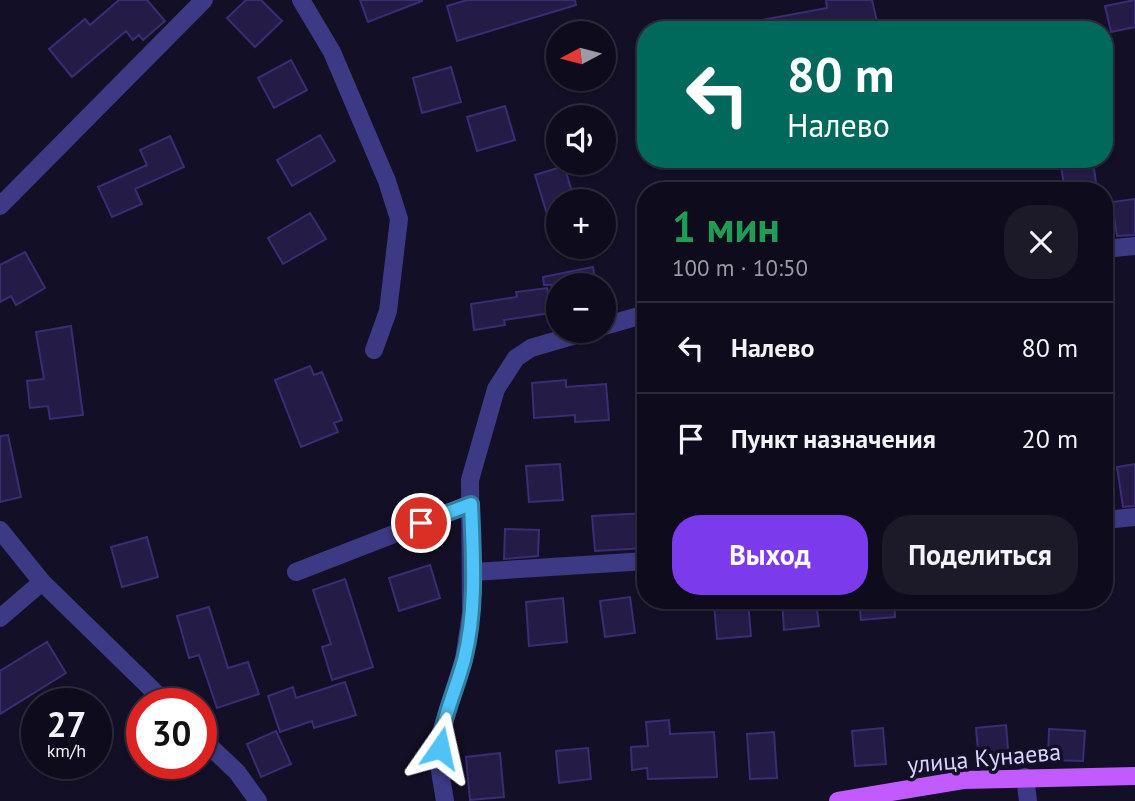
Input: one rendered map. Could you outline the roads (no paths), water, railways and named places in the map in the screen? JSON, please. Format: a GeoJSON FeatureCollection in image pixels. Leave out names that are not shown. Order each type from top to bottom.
{"type":"FeatureCollection","features":[{"type":"Feature","properties":{"kind":"main road","name":"улица Кунаева"},"geometry":{"type":"LineString","coordinates":[[838,801],[962,780],[1135,776]]}},
{"type":"Feature","properties":{"kind":"street"},"geometry":{"type":"LineString","coordinates":[[0,206],[204,0]]}},
{"type":"Feature","properties":{"kind":"street"},"geometry":{"type":"LineString","coordinates":[[301,0],[332,52],[387,181],[399,219],[388,311],[374,350]]}},
{"type":"Feature","properties":{"kind":"street"},"geometry":{"type":"LineString","coordinates":[[1113,248],[1135,246]]}},
{"type":"Feature","properties":{"kind":"street"},"geometry":{"type":"LineString","coordinates":[[616,322],[637,316]]}},
{"type":"Feature","properties":{"kind":"street"},"geometry":{"type":"LineString","coordinates":[[445,801],[439,765],[441,732],[464,659],[473,572],[470,480],[496,389],[516,359],[531,348],[548,343]]}},
{"type":"Feature","properties":{"kind":"street"},"geometry":{"type":"LineString","coordinates":[[296,572],[471,504]]}},
{"type":"Feature","properties":{"kind":"street"},"geometry":{"type":"LineString","coordinates":[[1113,519],[1135,517]]}},
{"type":"Feature","properties":{"kind":"street"},"geometry":{"type":"LineString","coordinates":[[0,530],[42,582],[151,688]]}},
{"type":"Feature","properties":{"kind":"street"},"geometry":{"type":"LineString","coordinates":[[473,572],[637,562]]}},
{"type":"Feature","properties":{"kind":"street"},"geometry":{"type":"LineString","coordinates":[[0,618],[42,582]]}},
{"type":"Feature","properties":{"kind":"street"},"geometry":{"type":"LineString","coordinates":[[217,753],[237,772],[258,801]]}},
{"type":"Feature","properties":{"kind":"street"},"geometry":{"type":"LineString","coordinates":[[1025,777],[1028,801]]}}]}
